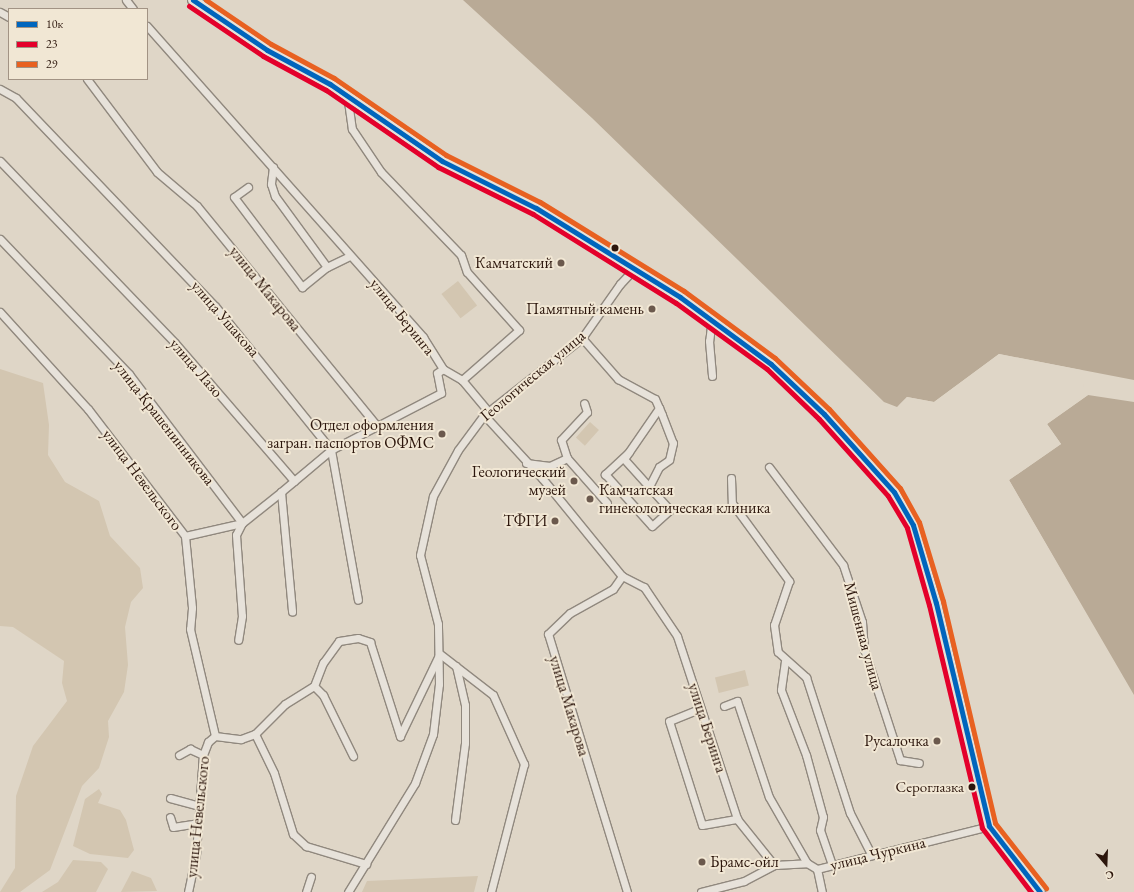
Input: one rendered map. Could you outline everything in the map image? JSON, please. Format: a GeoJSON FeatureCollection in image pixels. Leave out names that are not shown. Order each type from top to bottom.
{"type":"FeatureCollection","features":[{"type":"Feature","properties":{"kind":"main road"},"geometry":{"type":"LineString","coordinates":[[192,0],[267,50],[347,94],[442,162],[536,208],[712,318],[798,388],[882,477],[905,510],[927,570],[989,826],[1040,892]]}},
{"type":"Feature","properties":{"kind":"street"},"geometry":{"type":"LineString","coordinates":[[126,0],[132,8]]}},
{"type":"Feature","properties":{"kind":"street","name":"улица Беринга"},"geometry":{"type":"LineString","coordinates":[[148,27],[423,337],[443,369],[462,380],[526,463],[622,576],[644,587],[676,636],[699,709],[737,819],[774,865]]}},
{"type":"Feature","properties":{"kind":"street","name":"улица Макарова"},"geometry":{"type":"LineString","coordinates":[[87,80],[157,172],[197,206],[376,425]]}},
{"type":"Feature","properties":{"kind":"street","name":"улица Ушакова"},"geometry":{"type":"LineString","coordinates":[[0,89],[16,98],[215,306],[332,450],[358,600]]}},
{"type":"Feature","properties":{"kind":"street"},"geometry":{"type":"LineString","coordinates":[[347,94],[352,129],[381,172],[461,255],[467,272],[519,330],[462,380]]}},
{"type":"Feature","properties":{"kind":"street","name":"улица Лазо"},"geometry":{"type":"LineString","coordinates":[[0,161],[175,343],[294,480]]}},
{"type":"Feature","properties":{"kind":"street"},"geometry":{"type":"LineString","coordinates":[[273,167],[271,184],[275,196],[327,267]]}},
{"type":"Feature","properties":{"kind":"street"},"geometry":{"type":"LineString","coordinates":[[248,186],[234,198],[302,287],[327,267],[350,256]]}},
{"type":"Feature","properties":{"kind":"street","name":"улица Крашенинникова"},"geometry":{"type":"LineString","coordinates":[[0,239],[129,374],[242,523]]}},
{"type":"Feature","properties":{"kind":"street","name":"Геологическая улица"},"geometry":{"type":"LineString","coordinates":[[348,892],[415,784],[426,759],[433,734],[440,654],[438,624],[420,554],[423,535],[433,496],[458,450],[486,413],[582,338],[620,284],[634,269]]}},
{"type":"Feature","properties":{"kind":"street","name":"улица Невельского"},"geometry":{"type":"LineString","coordinates":[[0,312],[88,409],[185,536],[192,608],[190,629],[215,736],[208,742],[203,756],[200,806],[188,892]]}},
{"type":"Feature","properties":{"kind":"street"},"geometry":{"type":"LineString","coordinates":[[712,318],[709,341],[712,376]]}},
{"type":"Feature","properties":{"kind":"street"},"geometry":{"type":"LineString","coordinates":[[582,338],[618,379],[655,399],[673,443],[669,460],[659,468],[649,487]]}},
{"type":"Feature","properties":{"kind":"street"},"geometry":{"type":"LineString","coordinates":[[238,640],[242,616],[236,535],[242,523],[332,450],[376,425],[441,393],[437,373],[443,369]]}},
{"type":"Feature","properties":{"kind":"street"},"geometry":{"type":"LineString","coordinates":[[584,403],[587,412],[561,440],[567,458],[607,502]]}},
{"type":"Feature","properties":{"kind":"street"},"geometry":{"type":"LineString","coordinates":[[629,452],[605,474],[652,526],[670,510],[624,459],[629,452],[659,408]]}},
{"type":"Feature","properties":{"kind":"street"},"geometry":{"type":"LineString","coordinates":[[526,463],[550,466],[567,458]]}},
{"type":"Feature","properties":{"kind":"street","name":"Мишенная улица"},"geometry":{"type":"LineString","coordinates":[[769,467],[843,565],[862,622],[864,649],[900,760],[918,763]]}},
{"type":"Feature","properties":{"kind":"street"},"geometry":{"type":"LineString","coordinates":[[731,478],[732,503],[789,581],[774,625],[778,652],[785,661],[806,677],[850,813],[871,854]]}},
{"type":"Feature","properties":{"kind":"street"},"geometry":{"type":"LineString","coordinates":[[281,492],[292,611]]}},
{"type":"Feature","properties":{"kind":"street"},"geometry":{"type":"LineString","coordinates":[[185,536],[242,523]]}},
{"type":"Feature","properties":{"kind":"street","name":"улица Макарова"},"geometry":{"type":"LineString","coordinates":[[622,576],[613,589],[570,613],[548,634],[627,892]]}},
{"type":"Feature","properties":{"kind":"street"},"geometry":{"type":"LineString","coordinates":[[215,736],[241,739],[255,734],[284,704],[314,686],[323,663],[339,641],[358,638],[370,642],[400,736],[440,654],[493,695],[524,764],[491,892]]}},
{"type":"Feature","properties":{"kind":"street"},"geometry":{"type":"LineString","coordinates":[[785,661],[781,690],[806,755],[823,817],[820,830],[832,865]]}},
{"type":"Feature","properties":{"kind":"street"},"geometry":{"type":"LineString","coordinates":[[455,820],[462,769],[465,713],[456,666]]}},
{"type":"Feature","properties":{"kind":"street"},"geometry":{"type":"LineString","coordinates":[[314,686],[323,695],[353,756]]}},
{"type":"Feature","properties":{"kind":"street"},"geometry":{"type":"LineString","coordinates":[[724,706],[736,701],[769,796],[807,863]]}},
{"type":"Feature","properties":{"kind":"street"},"geometry":{"type":"LineString","coordinates":[[699,709],[669,721],[702,825],[737,819]]}},
{"type":"Feature","properties":{"kind":"street"},"geometry":{"type":"LineString","coordinates":[[255,734],[274,773],[293,834],[306,846],[366,864]]}},
{"type":"Feature","properties":{"kind":"street"},"geometry":{"type":"LineString","coordinates":[[179,755],[190,749],[203,756]]}},
{"type":"Feature","properties":{"kind":"street"},"geometry":{"type":"LineString","coordinates":[[170,798],[200,806]]}},
{"type":"Feature","properties":{"kind":"street"},"geometry":{"type":"LineString","coordinates":[[170,817],[173,827],[198,823]]}},
{"type":"Feature","properties":{"kind":"street","name":"улица Чуркина"},"geometry":{"type":"LineString","coordinates":[[701,892],[744,881],[774,865],[807,863],[817,869],[871,854],[989,826]]}},
{"type":"Feature","properties":{"kind":"street"},"geometry":{"type":"LineString","coordinates":[[817,869],[822,892]]}},
{"type":"Feature","properties":{"kind":"street"},"geometry":{"type":"LineString","coordinates":[[306,892],[311,877]]}},
{"type":"Feature","properties":{"kind":"shaded area"},"geometry":{"type":"Polygon","coordinates":[[[463,0],[1134,0],[1134,695],[1009,480],[1061,444],[1047,424],[1088,395],[1081,370],[999,354],[934,402],[907,397],[897,407],[884,402],[592,118],[463,0]]]}},
{"type":"Feature","properties":{"kind":"shaded area"},"geometry":{"type":"Polygon","coordinates":[[[458,281],[477,305],[461,318],[441,294],[458,281]]]}},
{"type":"Feature","properties":{"kind":"shaded area"},"geometry":{"type":"Polygon","coordinates":[[[0,369],[43,383],[49,425],[48,455],[65,482],[99,501],[110,536],[140,568],[143,588],[131,602],[125,627],[128,665],[124,692],[108,721],[109,737],[99,768],[82,786],[50,870],[20,892],[0,892],[15,868],[16,796],[33,746],[67,701],[62,683],[64,661],[13,627],[0,626],[0,369]]]}},
{"type":"Feature","properties":{"kind":"shaded area"},"geometry":{"type":"Polygon","coordinates":[[[590,422],[599,430],[585,446],[576,438],[590,422]]]}},
{"type":"Feature","properties":{"kind":"shaded area"},"geometry":{"type":"Polygon","coordinates":[[[745,670],[749,686],[719,693],[715,677],[745,670]]]}},
{"type":"Feature","properties":{"kind":"shaded area"},"geometry":{"type":"Polygon","coordinates":[[[99,789],[102,794],[98,803],[120,810],[126,820],[134,850],[128,858],[90,854],[73,846],[85,799],[99,789]]]}},
{"type":"Feature","properties":{"kind":"shaded area"},"geometry":{"type":"Polygon","coordinates":[[[73,860],[101,862],[108,869],[96,892],[42,892],[58,882],[73,860]]]}},
{"type":"Feature","properties":{"kind":"shaded area"},"geometry":{"type":"Polygon","coordinates":[[[132,871],[151,878],[157,891],[121,892],[132,871]]]}},
{"type":"Feature","properties":{"kind":"shaded area"},"geometry":{"type":"Polygon","coordinates":[[[478,876],[474,892],[362,892],[367,881],[478,876]]]}},
{"type":"Feature","properties":{"kind":"pier"},"geometry":{"type":"Polygon","coordinates":[[[999,354],[1134,380],[1134,402],[1088,395],[1047,424],[1061,444],[1009,480],[1134,697],[1007,480],[1058,444],[1045,423],[1086,395],[1080,372],[999,356],[935,404],[931,405],[907,399],[897,407],[907,397],[934,402],[999,354]]]}},
{"type":"Feature","properties":{"kind":"transit line","name":"10к"},"geometry":{"type":"LineString","coordinates":[[193,0],[267,50],[330,84],[442,161],[536,208],[680,297],[771,364],[824,414],[894,492],[913,525],[936,603],[989,826],[1040,892]]}},
{"type":"Feature","properties":{"kind":"transit line","name":"29"},"geometry":{"type":"LineString","coordinates":[[206,0],[271,44],[334,78],[446,155],[540,202],[684,291],[775,358],[829,409],[900,488],[919,522],[943,601],[995,823],[1046,888]]}},
{"type":"Feature","properties":{"kind":"transit line","name":"23"},"geometry":{"type":"LineString","coordinates":[[189,6],[263,56],[326,90],[438,167],[533,214],[676,303],[767,369],[819,419],[888,496],[907,528],[929,605],[982,828],[1031,892]]}},
{"type":"Feature","properties":{"kind":"place","name":"Камчатский"},"geometry":{"type":"Point","coordinates":[561,263]}},
{"type":"Feature","properties":{"kind":"place","name":"Памятный камень"},"geometry":{"type":"Point","coordinates":[652,309]}},
{"type":"Feature","properties":{"kind":"place","name":"Отдел оформления загран. паспортов ОФМС"},"geometry":{"type":"Point","coordinates":[442,434]}},
{"type":"Feature","properties":{"kind":"place","name":"Геологический музей"},"geometry":{"type":"Point","coordinates":[574,481]}},
{"type":"Feature","properties":{"kind":"place","name":"Камчатская гинекологическая клиника"},"geometry":{"type":"Point","coordinates":[590,499]}},
{"type":"Feature","properties":{"kind":"place","name":"ТФГИ"},"geometry":{"type":"Point","coordinates":[555,521]}},
{"type":"Feature","properties":{"kind":"place","name":"Русалочка"},"geometry":{"type":"Point","coordinates":[937,741]}},
{"type":"Feature","properties":{"kind":"place","name":"Сероглазка"},"geometry":{"type":"Point","coordinates":[972,787]}},
{"type":"Feature","properties":{"kind":"place","name":"Брамс-ойл"},"geometry":{"type":"Point","coordinates":[702,862]}}]}
